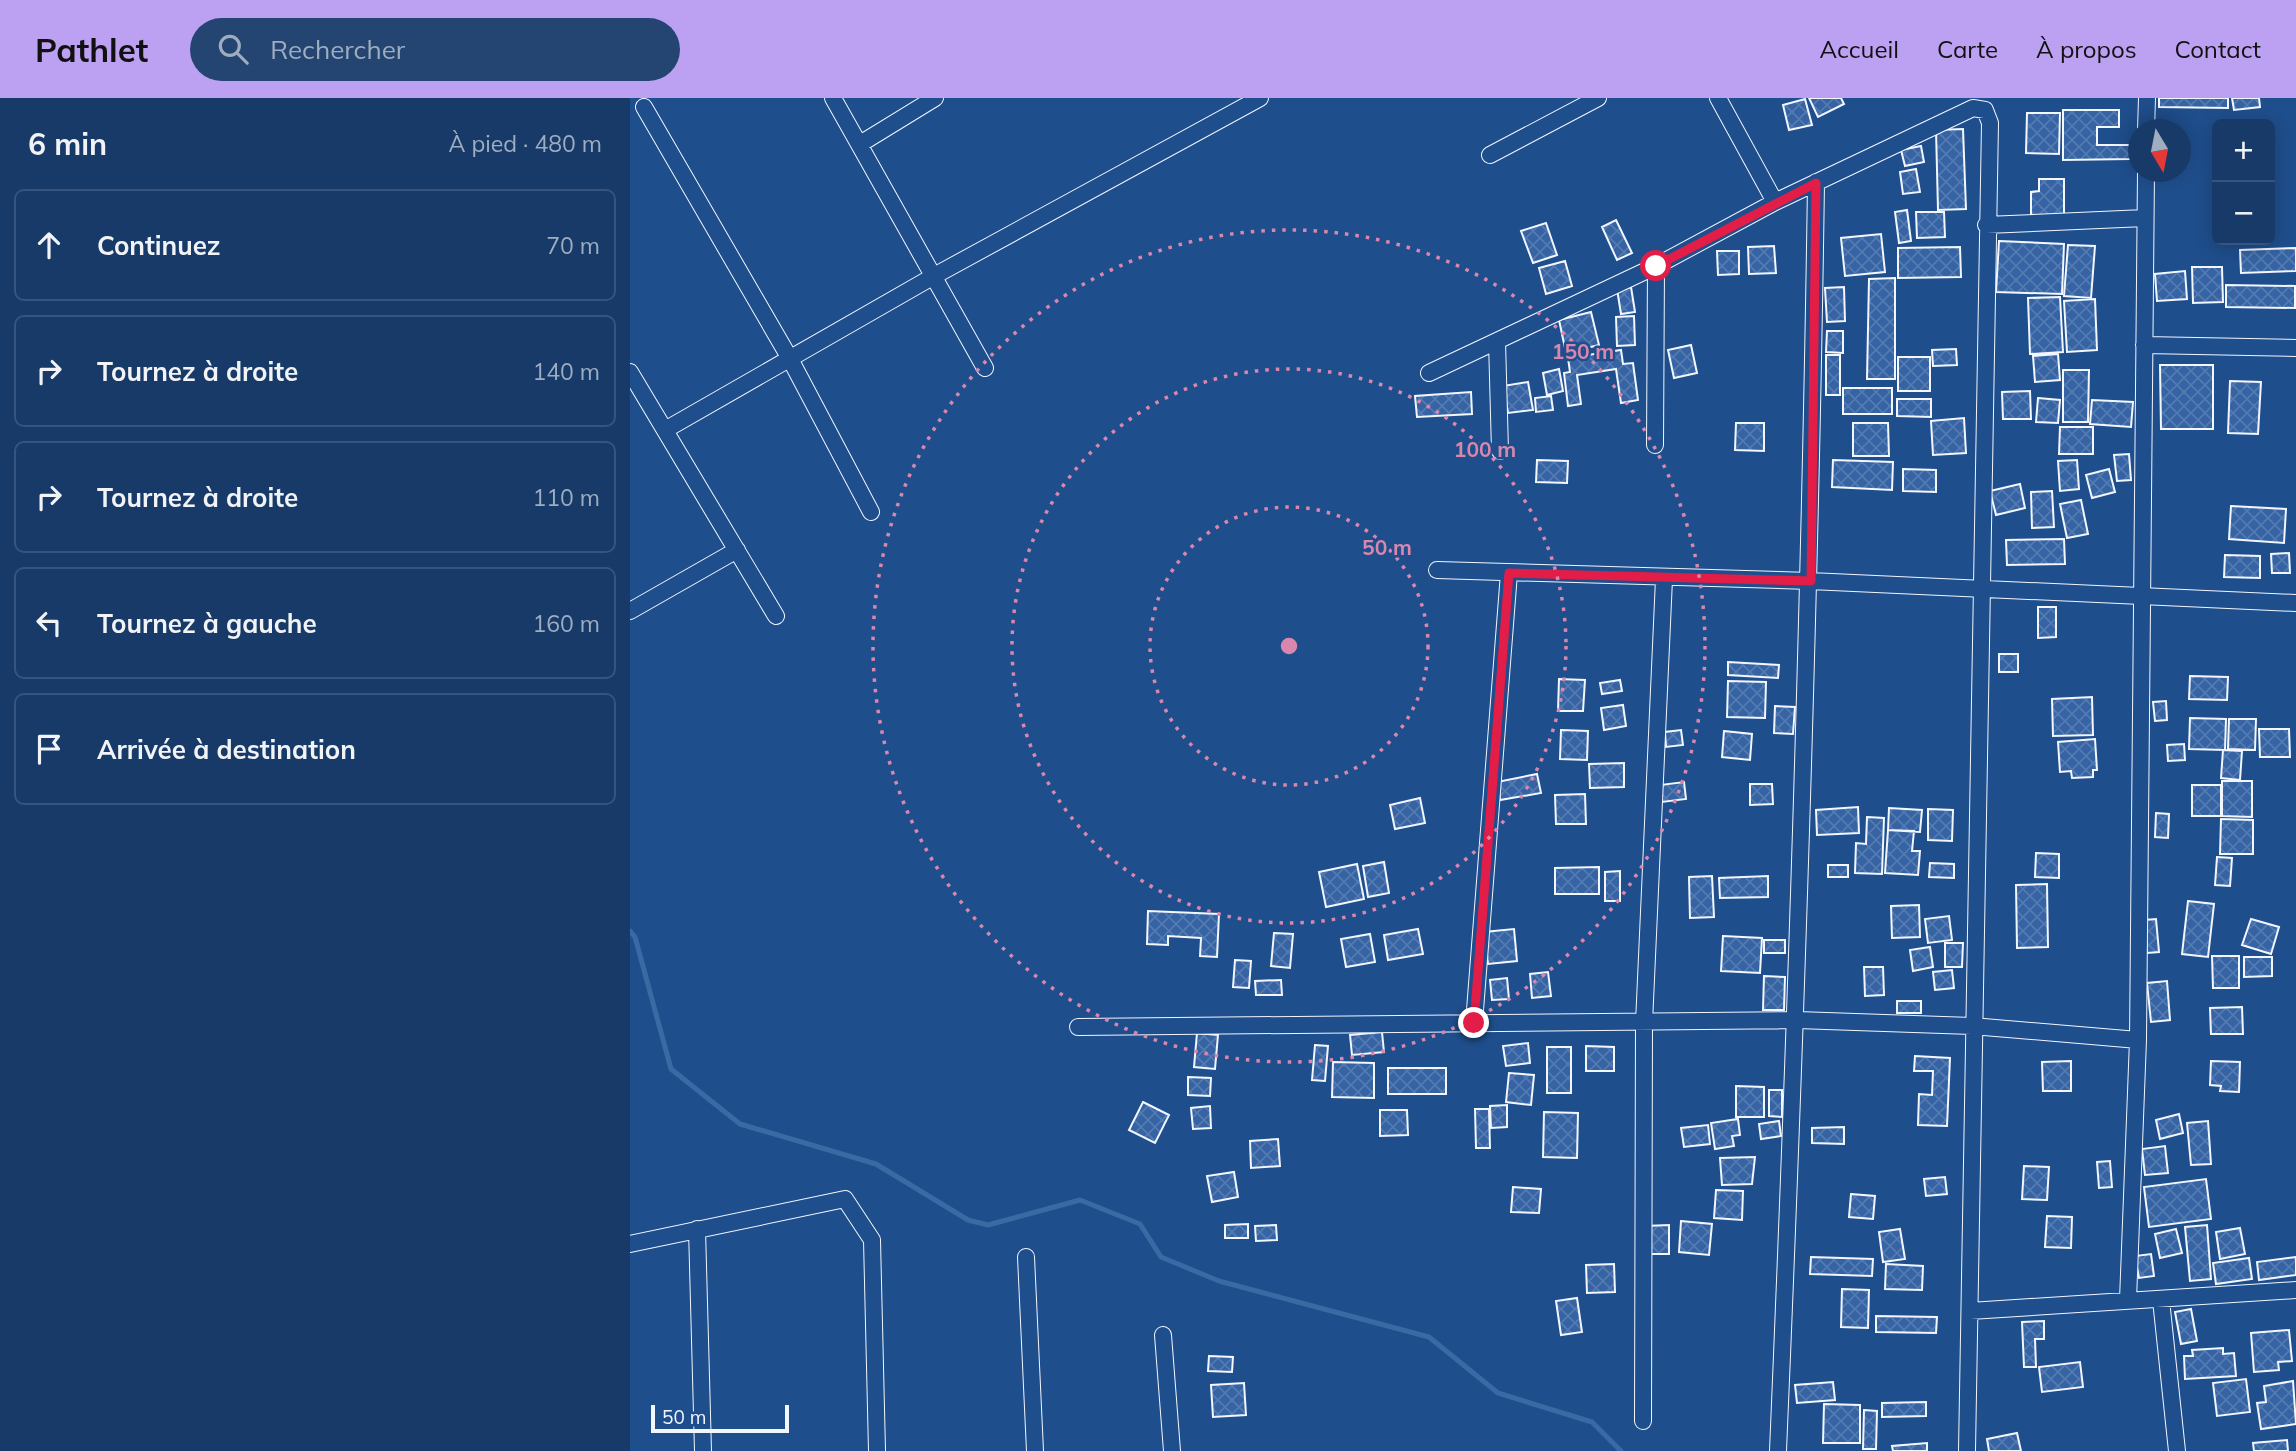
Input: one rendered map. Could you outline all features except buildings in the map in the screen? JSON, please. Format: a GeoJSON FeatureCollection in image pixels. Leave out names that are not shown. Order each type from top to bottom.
{"type":"FeatureCollection","features":[{"type":"Feature","properties":{"kind":"street"},"geometry":{"type":"LineString","coordinates":[[833,98],[985,368]]}},
{"type":"Feature","properties":{"kind":"street"},"geometry":{"type":"LineString","coordinates":[[860,144],[935,98]]}},
{"type":"Feature","properties":{"kind":"street"},"geometry":{"type":"LineString","coordinates":[[665,430],[934,276],[1260,98]]}},
{"type":"Feature","properties":{"kind":"street"},"geometry":{"type":"LineString","coordinates":[[1490,155],[1598,98]]}},
{"type":"Feature","properties":{"kind":"street"},"geometry":{"type":"LineString","coordinates":[[1718,98],[1775,202]]}},
{"type":"Feature","properties":{"kind":"street"},"geometry":{"type":"LineString","coordinates":[[2146,119],[2147,98]]}},
{"type":"Feature","properties":{"kind":"street"},"geometry":{"type":"LineString","coordinates":[[644,107],[789,357],[871,512]]}},
{"type":"Feature","properties":{"kind":"street"},"geometry":{"type":"LineString","coordinates":[[1429,373],[1656,266],[1775,202],[1973,108],[1985,110],[1990,123],[1986,225],[1983,591],[1972,1026],[1967,1451]]}},
{"type":"Feature","properties":{"kind":"street"},"geometry":{"type":"LineString","coordinates":[[2128,1300],[2138,1040],[2140,597],[2146,182]]}},
{"type":"Feature","properties":{"kind":"street"},"geometry":{"type":"LineString","coordinates":[[1778,1451],[1797,1020],[1811,581],[1816,183]]}},
{"type":"Feature","properties":{"kind":"street"},"geometry":{"type":"LineString","coordinates":[[1986,225],[2146,218]]}},
{"type":"Feature","properties":{"kind":"street"},"geometry":{"type":"LineString","coordinates":[[1655,445],[1656,266]]}},
{"type":"Feature","properties":{"kind":"street"},"geometry":{"type":"LineString","coordinates":[[1497,341],[1500,452]]}},
{"type":"Feature","properties":{"kind":"street"},"geometry":{"type":"LineString","coordinates":[[2144,345],[2296,348]]}},
{"type":"Feature","properties":{"kind":"street"},"geometry":{"type":"LineString","coordinates":[[630,372],[776,616]]}},
{"type":"Feature","properties":{"kind":"street"},"geometry":{"type":"LineString","coordinates":[[630,611],[737,550]]}},
{"type":"Feature","properties":{"kind":"street"},"geometry":{"type":"LineString","coordinates":[[1437,570],[1664,579],[1811,581],[1983,591],[2296,603]]}},
{"type":"Feature","properties":{"kind":"street"},"geometry":{"type":"LineString","coordinates":[[1474,1023],[1509,573]]}},
{"type":"Feature","properties":{"kind":"street"},"geometry":{"type":"LineString","coordinates":[[1643,1421],[1644,1023],[1664,579]]}},
{"type":"Feature","properties":{"kind":"street"},"geometry":{"type":"LineString","coordinates":[[1078,1027],[1797,1020],[1972,1026],[2138,1040]]}},
{"type":"Feature","properties":{"kind":"street"},"geometry":{"type":"LineString","coordinates":[[630,1244],[845,1199],[872,1240],[877,1451]]}},
{"type":"Feature","properties":{"kind":"street"},"geometry":{"type":"LineString","coordinates":[[697,1229],[703,1451]]}},
{"type":"Feature","properties":{"kind":"street"},"geometry":{"type":"LineString","coordinates":[[1026,1256],[1035,1451]]}},
{"type":"Feature","properties":{"kind":"street"},"geometry":{"type":"LineString","coordinates":[[1970,1311],[2296,1290]]}},
{"type":"Feature","properties":{"kind":"street"},"geometry":{"type":"LineString","coordinates":[[2161,1300],[2177,1451]]}},
{"type":"Feature","properties":{"kind":"street"},"geometry":{"type":"LineString","coordinates":[[1163,1335],[1172,1451]]}},
{"type":"Feature","properties":{"kind":"waterway"},"geometry":{"type":"LineString","coordinates":[[630,931],[635,937],[671,1069],[740,1124],[876,1164],[968,1220],[988,1225],[1080,1200],[1140,1224],[1161,1257],[1219,1281],[1429,1337],[1498,1393],[1592,1422],[1621,1451]]}},
{"type":"Feature","properties":{"kind":"route"},"geometry":{"type":"LineString","coordinates":[[1474,1023],[1509,573],[1811,581],[1816,183],[1656,266]]}}]}
